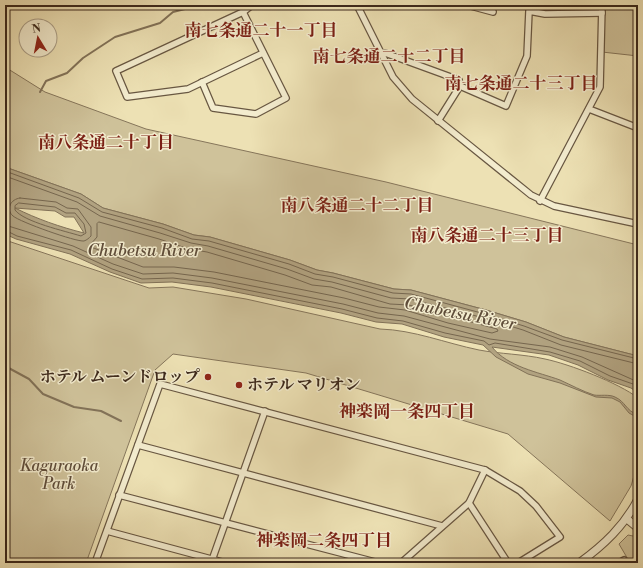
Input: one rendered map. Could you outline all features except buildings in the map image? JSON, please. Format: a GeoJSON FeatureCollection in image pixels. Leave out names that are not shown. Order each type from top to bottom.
{"type":"FeatureCollection","features":[{"type":"Feature","properties":{"kind":"street"},"geometry":{"type":"LineString","coordinates":[[252,5],[243,12],[116,71],[127,97],[188,89],[264,53]]}},
{"type":"Feature","properties":{"kind":"street"},"geometry":{"type":"LineString","coordinates":[[357,5],[380,54],[393,77],[412,99],[540,201],[554,206],[638,224]]}},
{"type":"Feature","properties":{"kind":"street"},"geometry":{"type":"LineString","coordinates":[[468,5],[493,12]]}},
{"type":"Feature","properties":{"kind":"street"},"geometry":{"type":"LineString","coordinates":[[540,201],[600,87],[602,5]]}},
{"type":"Feature","properties":{"kind":"street"},"geometry":{"type":"LineString","coordinates":[[460,86],[506,106],[527,56],[529,11],[545,14],[602,13]]}},
{"type":"Feature","properties":{"kind":"street"},"geometry":{"type":"LineString","coordinates":[[202,82],[213,108],[256,114],[286,98],[243,12]]}},
{"type":"Feature","properties":{"kind":"street"},"geometry":{"type":"LineString","coordinates":[[380,54],[385,53],[459,80],[460,86],[438,121]]}},
{"type":"Feature","properties":{"kind":"street"},"geometry":{"type":"LineString","coordinates":[[589,109],[638,128]]}},
{"type":"Feature","properties":{"kind":"street"},"geometry":{"type":"LineString","coordinates":[[95,563],[160,384],[485,470],[520,491],[536,506],[560,537],[518,563]]}},
{"type":"Feature","properties":{"kind":"street"},"geometry":{"type":"LineString","coordinates":[[212,561],[242,472],[265,411]]}},
{"type":"Feature","properties":{"kind":"street"},"geometry":{"type":"LineString","coordinates":[[138,445],[442,526]]}},
{"type":"Feature","properties":{"kind":"street"},"geometry":{"type":"LineString","coordinates":[[401,563],[469,503],[485,470]]}},
{"type":"Feature","properties":{"kind":"street"},"geometry":{"type":"LineString","coordinates":[[119,495],[378,563]]}},
{"type":"Feature","properties":{"kind":"street"},"geometry":{"type":"LineString","coordinates":[[579,563],[607,541],[627,519],[638,500]]}},
{"type":"Feature","properties":{"kind":"street"},"geometry":{"type":"LineString","coordinates":[[469,503],[508,563]]}},
{"type":"Feature","properties":{"kind":"street"},"geometry":{"type":"LineString","coordinates":[[627,519],[638,528]]}},
{"type":"Feature","properties":{"kind":"street"},"geometry":{"type":"LineString","coordinates":[[107,530],[212,561],[226,563]]}},
{"type":"Feature","properties":{"kind":"street"},"geometry":{"type":"LineString","coordinates":[[619,563],[624,560],[626,563]]}},
{"type":"Feature","properties":{"kind":"green space"},"geometry":{"type":"Polygon","coordinates":[[[604,6],[638,8],[638,56],[602,52],[604,6]]]}},
{"type":"Feature","properties":{"kind":"green space"},"geometry":{"type":"Polygon","coordinates":[[[5,67],[45,92],[146,129],[386,182],[638,245],[638,356],[564,337],[526,322],[486,310],[411,290],[394,289],[317,270],[290,260],[210,237],[194,235],[163,224],[103,208],[81,194],[5,167],[5,67]]]}},
{"type":"Feature","properties":{"kind":"green space","name":"Kaguraoka Park"},"geometry":{"type":"Polygon","coordinates":[[[5,240],[149,288],[173,287],[246,299],[380,329],[417,334],[479,350],[545,359],[567,365],[607,380],[638,398],[638,462],[631,486],[610,521],[508,434],[306,373],[173,354],[155,370],[86,563],[5,563],[5,240]]]}},
{"type":"Feature","properties":{"kind":"green space"},"geometry":{"type":"Polygon","coordinates":[[[628,535],[638,537],[638,558],[636,557],[629,561],[619,544],[628,535]]]}},
{"type":"Feature","properties":{"kind":"water","name":"Chubetsu River"},"geometry":{"type":"Polygon","coordinates":[[[5,167],[81,194],[103,208],[163,224],[194,235],[210,237],[290,260],[317,270],[394,289],[411,290],[486,310],[526,322],[564,337],[638,356],[638,393],[631,388],[608,380],[578,365],[549,355],[492,347],[506,359],[524,368],[560,380],[594,395],[615,397],[619,399],[630,411],[638,415],[638,418],[629,413],[620,402],[612,398],[596,397],[560,383],[528,374],[496,357],[483,345],[444,337],[402,324],[376,322],[341,313],[211,287],[172,282],[141,283],[110,272],[70,254],[16,239],[5,234],[5,167]],[[15,208],[32,216],[84,233],[74,217],[65,217],[55,211],[15,208]]]}},
{"type":"Feature","properties":{"kind":"waterway"},"geometry":{"type":"LineString","coordinates":[[40,92],[46,81],[67,73],[83,58],[115,37],[160,23],[173,12],[201,5]]}},
{"type":"Feature","properties":{"kind":"waterway"},"geometry":{"type":"LineString","coordinates":[[5,366],[29,379],[43,394],[74,407],[101,411],[121,421]]}},
{"type":"Feature","properties":{"kind":"place","name":"ホテル ムーンドロップ"},"geometry":{"type":"Point","coordinates":[208,377]}},
{"type":"Feature","properties":{"kind":"place","name":"ホテル マリオン"},"geometry":{"type":"Point","coordinates":[239,385]}},
{"type":"Feature","properties":{"kind":"district","name":"南七条通二十一丁目"},"geometry":{"type":"Point","coordinates":[261,31]}},
{"type":"Feature","properties":{"kind":"district","name":"南七条通二十二丁目"},"geometry":{"type":"Point","coordinates":[389,57]}},
{"type":"Feature","properties":{"kind":"district","name":"南七条通二十三丁目"},"geometry":{"type":"Point","coordinates":[521,84]}},
{"type":"Feature","properties":{"kind":"district","name":"南八条通二十丁目"},"geometry":{"type":"Point","coordinates":[106,143]}},
{"type":"Feature","properties":{"kind":"district","name":"南八条通二十二丁目"},"geometry":{"type":"Point","coordinates":[357,206]}},
{"type":"Feature","properties":{"kind":"district","name":"南八条通二十三丁目"},"geometry":{"type":"Point","coordinates":[487,236]}},
{"type":"Feature","properties":{"kind":"district","name":"神楽岡一条四丁目"},"geometry":{"type":"Point","coordinates":[407,412]}},
{"type":"Feature","properties":{"kind":"district","name":"神楽岡二条四丁目"},"geometry":{"type":"Point","coordinates":[324,541]}}]}
